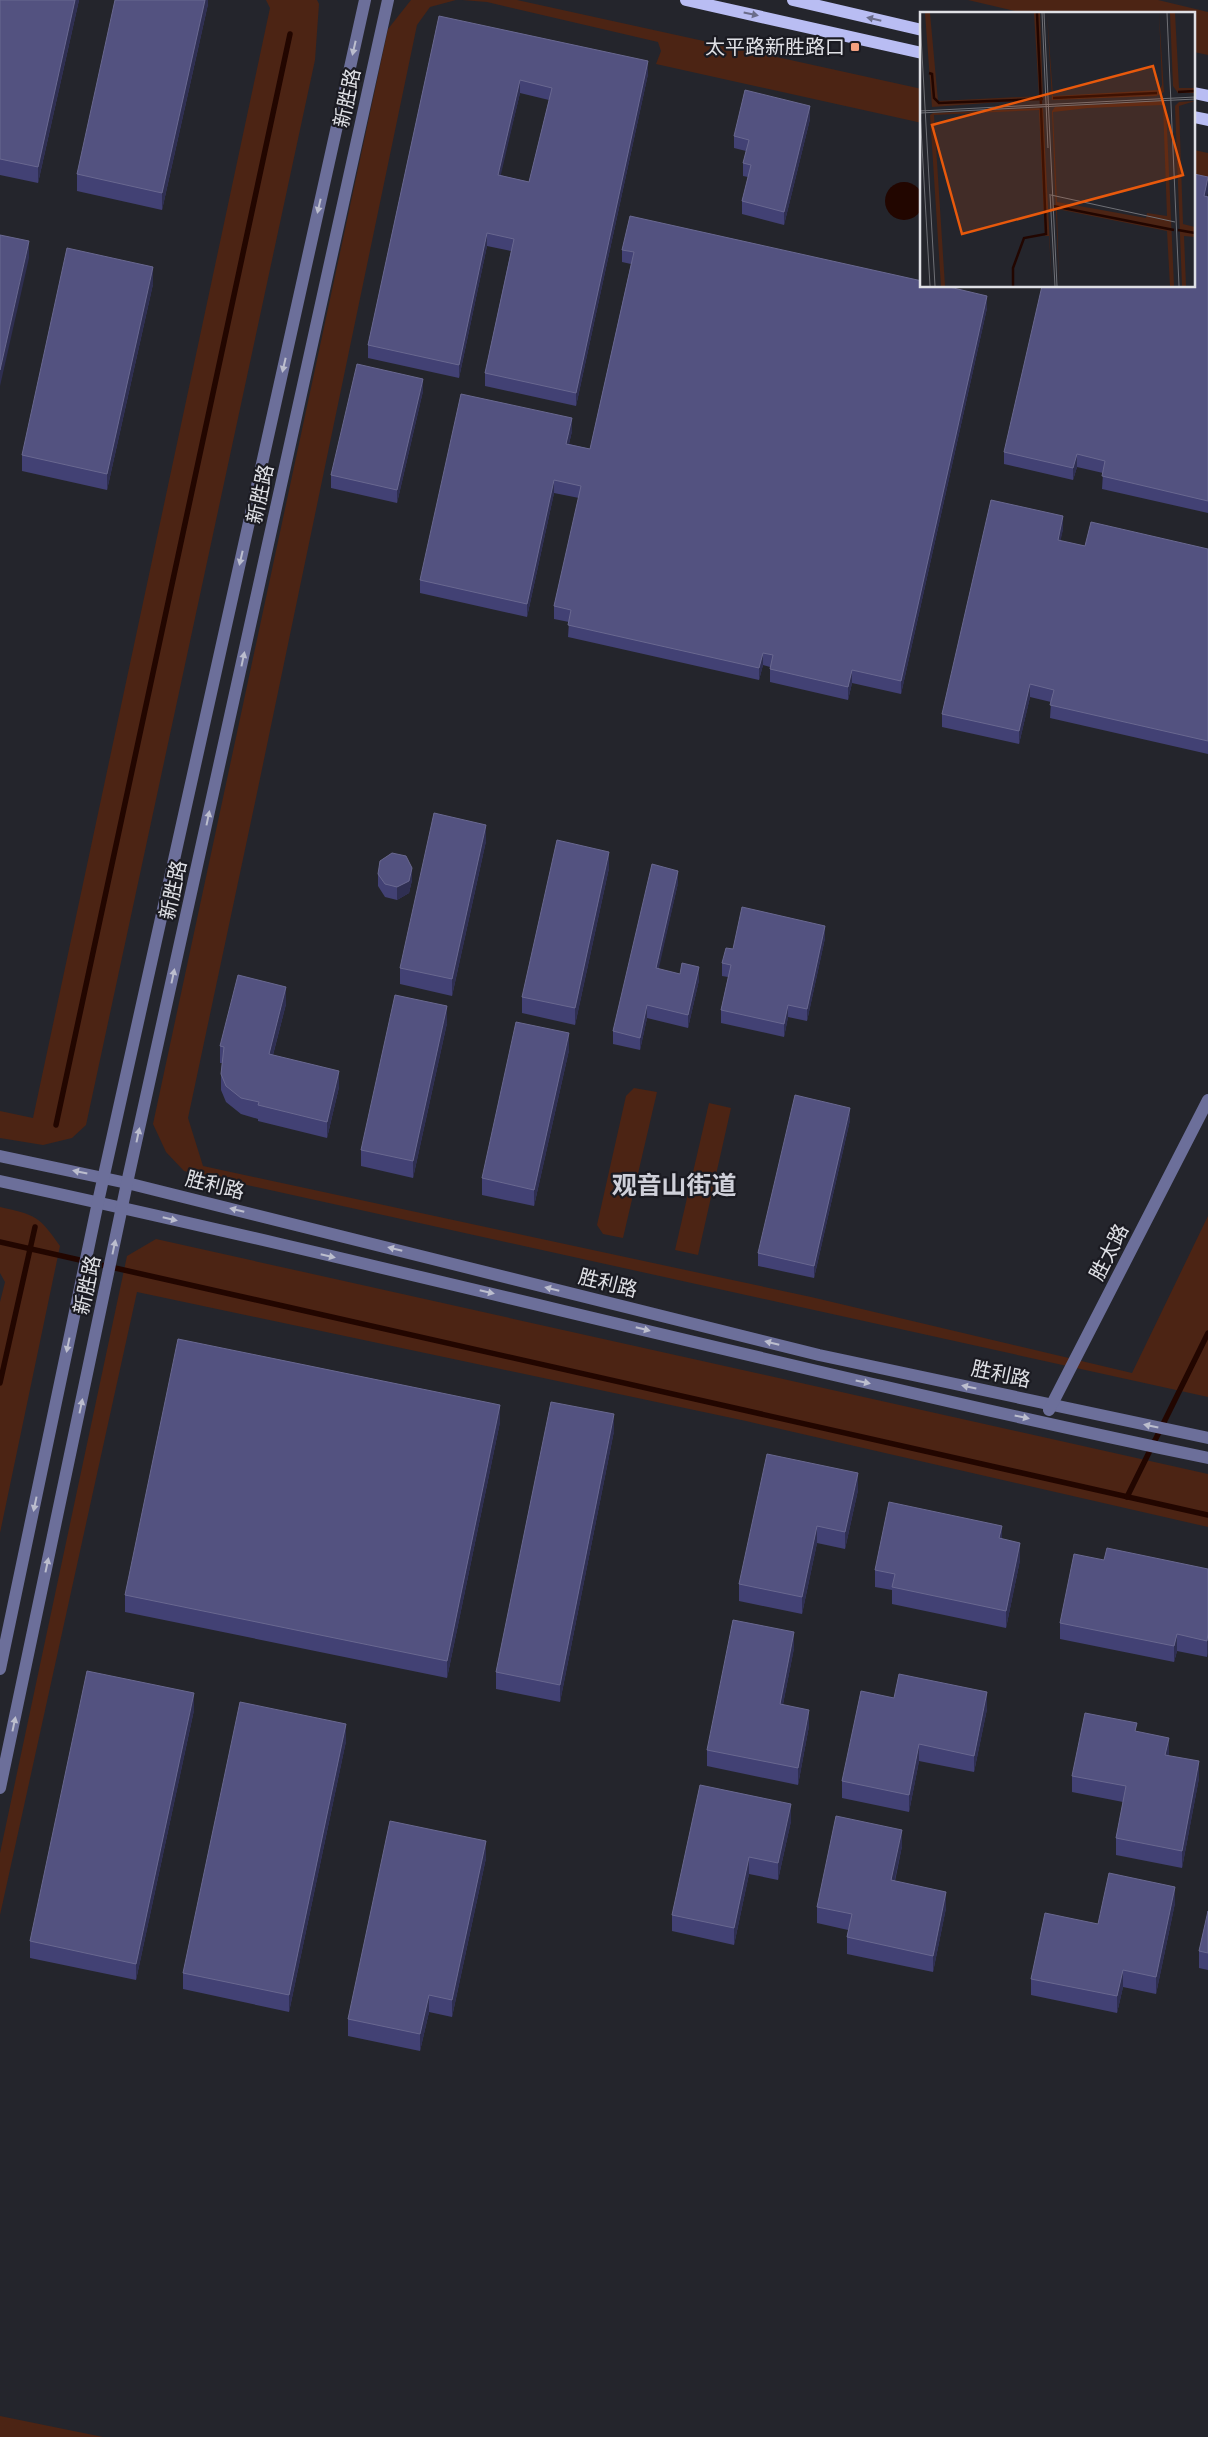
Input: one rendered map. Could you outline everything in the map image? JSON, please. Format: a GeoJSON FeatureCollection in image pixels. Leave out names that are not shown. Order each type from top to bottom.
{"type":"FeatureCollection","features":[{"type":"Feature","properties":{"kind":"main road"},"geometry":{"type":"LineString","coordinates":[[686,0],[920,53]]}},
{"type":"Feature","properties":{"kind":"main road"},"geometry":{"type":"LineString","coordinates":[[793,0],[920,30]]}},
{"type":"Feature","properties":{"kind":"street","name":"新胜路"},"geometry":{"type":"LineString","coordinates":[[0,1669],[98,1202],[365,0]]}},
{"type":"Feature","properties":{"kind":"street","name":"新胜路"},"geometry":{"type":"LineString","coordinates":[[0,1788],[127,1183],[388,0]]}},
{"type":"Feature","properties":{"kind":"street","name":"胜太路"},"geometry":{"type":"LineString","coordinates":[[1044,1421],[1208,1100]]}},
{"type":"Feature","properties":{"kind":"street","name":"胜利路"},"geometry":{"type":"LineString","coordinates":[[0,1156],[127,1183],[819,1355],[1208,1438]]}},
{"type":"Feature","properties":{"kind":"street","name":"胜利路"},"geometry":{"type":"LineString","coordinates":[[0,1181],[596,1317],[816,1371],[1208,1458]]}},
{"type":"Feature","properties":{"kind":"shaded area"},"geometry":{"type":"Polygon","coordinates":[[[266,0],[317,0],[319,4],[315,60],[86,1125],[72,1138],[43,1145],[0,1138],[0,1111],[33,1118],[270,8],[266,0]]]}},
{"type":"Feature","properties":{"kind":"shaded area"},"geometry":{"type":"Polygon","coordinates":[[[411,0],[456,0],[430,7],[417,25],[188,1118],[203,1166],[811,1297],[1132,1373],[1208,1216],[1208,1397],[184,1171],[166,1152],[153,1124],[388,29],[411,0]]]}},
{"type":"Feature","properties":{"kind":"shaded area"},"geometry":{"type":"Polygon","coordinates":[[[462,0],[517,0],[920,89],[920,123],[656,64],[661,51],[658,42],[487,2],[462,0]]]}},
{"type":"Feature","properties":{"kind":"shaded area"},"geometry":{"type":"Polygon","coordinates":[[[968,0],[1158,0],[1208,12],[1208,55],[1196,52],[1196,12],[1019,12],[968,0]]]}},
{"type":"Feature","properties":{"kind":"shaded area"},"geometry":{"type":"Polygon","coordinates":[[[1196,150],[1208,153],[1208,187],[1196,184],[1196,150]]]}},
{"type":"Feature","properties":{"kind":"shaded area"},"geometry":{"type":"Polygon","coordinates":[[[904,182],[917,188],[920,192],[920,210],[917,214],[904,220],[891,214],[885,201],[891,188],[904,182]]]}},
{"type":"Feature","properties":{"kind":"shaded area"},"geometry":{"type":"Polygon","coordinates":[[[634,1088],[657,1092],[623,1238],[603,1234],[597,1225],[626,1096],[634,1088]]]}},
{"type":"Feature","properties":{"kind":"shaded area"},"geometry":{"type":"Polygon","coordinates":[[[709,1103],[731,1108],[698,1255],[675,1250],[709,1103]]]}},
{"type":"Feature","properties":{"kind":"shaded area"},"geometry":{"type":"Polygon","coordinates":[[[0,1207],[22,1212],[36,1218],[47,1228],[60,1246],[0,1533],[0,1302],[5,1282],[0,1273],[0,1207]]]}},
{"type":"Feature","properties":{"kind":"shaded area"},"geometry":{"type":"Polygon","coordinates":[[[156,1239],[1208,1474],[1208,1527],[746,1421],[137,1292],[0,1915],[0,1853],[127,1256],[156,1239]]]}},
{"type":"Feature","properties":{"kind":"shaded area"},"geometry":{"type":"Polygon","coordinates":[[[0,2416],[103,2437],[0,2437],[0,2416]]]}},
{"type":"Feature","properties":{"kind":"building"},"geometry":{"type":"Polygon","coordinates":[[[0,0],[75,0],[38,167],[0,159],[0,0]]]}},
{"type":"Feature","properties":{"kind":"building"},"geometry":{"type":"Polygon","coordinates":[[[115,0],[205,0],[162,193],[77,174],[115,0]]]}},
{"type":"Feature","properties":{"kind":"building"},"geometry":{"type":"Polygon","coordinates":[[[439,16],[648,61],[576,393],[485,373],[514,239],[487,233],[459,365],[368,345],[439,16]],[[520,80],[498,175],[529,182],[552,88],[520,80]]]}},
{"type":"Feature","properties":{"kind":"building"},"geometry":{"type":"Polygon","coordinates":[[[745,90],[810,106],[784,212],[742,201],[751,165],[743,163],[749,140],[734,136],[745,90]]]}},
{"type":"Feature","properties":{"kind":"building"},"geometry":{"type":"Polygon","coordinates":[[[1196,174],[1208,177],[1204,196],[1208,197],[1208,501],[1102,476],[1105,461],[1077,454],[1073,468],[1004,452],[1042,288],[1196,288],[1196,174]]]}},
{"type":"Feature","properties":{"kind":"building"},"geometry":{"type":"Polygon","coordinates":[[[630,216],[920,281],[920,288],[953,288],[987,296],[901,681],[852,670],[848,687],[770,669],[773,655],[763,653],[759,668],[568,625],[571,610],[554,606],[581,486],[554,480],[527,604],[420,580],[461,394],[572,418],[566,444],[590,449],[634,252],[622,250],[630,216]]]}},
{"type":"Feature","properties":{"kind":"building"},"geometry":{"type":"Polygon","coordinates":[[[0,235],[29,241],[0,370],[0,235]]]}},
{"type":"Feature","properties":{"kind":"building"},"geometry":{"type":"Polygon","coordinates":[[[67,248],[153,267],[107,474],[22,455],[67,248]]]}},
{"type":"Feature","properties":{"kind":"building"},"geometry":{"type":"Polygon","coordinates":[[[357,364],[423,379],[397,490],[331,475],[357,364]]]}},
{"type":"Feature","properties":{"kind":"building"},"geometry":{"type":"Polygon","coordinates":[[[991,500],[1063,516],[1058,540],[1085,546],[1091,522],[1208,549],[1208,741],[1050,705],[1054,690],[1030,684],[1019,731],[942,714],[991,500]]]}},
{"type":"Feature","properties":{"kind":"building"},"geometry":{"type":"Polygon","coordinates":[[[434,813],[486,825],[452,979],[400,968],[434,813]]]}},
{"type":"Feature","properties":{"kind":"building"},"geometry":{"type":"Polygon","coordinates":[[[557,840],[609,852],[575,1008],[522,997],[557,840]]]}},
{"type":"Feature","properties":{"kind":"building"},"geometry":{"type":"Polygon","coordinates":[[[392,853],[406,856],[412,868],[409,881],[397,887],[385,884],[378,874],[380,861],[392,853]]]}},
{"type":"Feature","properties":{"kind":"building"},"geometry":{"type":"Polygon","coordinates":[[[652,864],[678,871],[656,968],[680,974],[682,963],[699,967],[688,1015],[647,1005],[640,1038],[613,1031],[652,864]]]}},
{"type":"Feature","properties":{"kind":"building"},"geometry":{"type":"Polygon","coordinates":[[[742,907],[825,926],[807,1009],[788,1005],[784,1024],[721,1010],[731,965],[722,963],[726,948],[733,949],[742,907]]]}},
{"type":"Feature","properties":{"kind":"building"},"geometry":{"type":"Polygon","coordinates":[[[238,975],[286,987],[269,1054],[339,1071],[327,1122],[258,1105],[259,1102],[241,1098],[226,1086],[221,1074],[224,1047],[220,1046],[238,975]]]}},
{"type":"Feature","properties":{"kind":"building"},"geometry":{"type":"Polygon","coordinates":[[[395,995],[447,1006],[413,1161],[361,1150],[395,995]]]}},
{"type":"Feature","properties":{"kind":"building"},"geometry":{"type":"Polygon","coordinates":[[[516,1022],[569,1033],[534,1190],[482,1178],[516,1022]]]}},
{"type":"Feature","properties":{"kind":"building"},"geometry":{"type":"Polygon","coordinates":[[[795,1095],[850,1108],[814,1266],[758,1253],[795,1095]]]}},
{"type":"Feature","properties":{"kind":"building"},"geometry":{"type":"Polygon","coordinates":[[[178,1339],[500,1405],[447,1661],[125,1595],[178,1339]]]}},
{"type":"Feature","properties":{"kind":"building"},"geometry":{"type":"Polygon","coordinates":[[[551,1402],[614,1414],[560,1685],[496,1672],[551,1402]]]}},
{"type":"Feature","properties":{"kind":"building"},"geometry":{"type":"Polygon","coordinates":[[[767,1454],[858,1473],[845,1532],[817,1526],[802,1597],[739,1584],[767,1454]]]}},
{"type":"Feature","properties":{"kind":"building"},"geometry":{"type":"Polygon","coordinates":[[[889,1502],[1002,1526],[999,1538],[1020,1543],[1006,1611],[892,1587],[895,1574],[875,1570],[889,1502]]]}},
{"type":"Feature","properties":{"kind":"building"},"geometry":{"type":"Polygon","coordinates":[[[1107,1548],[1208,1569],[1207,1641],[1177,1634],[1174,1646],[1060,1623],[1074,1554],[1104,1560],[1107,1548]]]}},
{"type":"Feature","properties":{"kind":"building"},"geometry":{"type":"Polygon","coordinates":[[[733,1620],[794,1632],[780,1704],[809,1710],[798,1768],[707,1750],[733,1620]]]}},
{"type":"Feature","properties":{"kind":"building"},"geometry":{"type":"Polygon","coordinates":[[[87,1671],[194,1693],[136,1964],[30,1941],[87,1671]]]}},
{"type":"Feature","properties":{"kind":"building"},"geometry":{"type":"Polygon","coordinates":[[[899,1674],[987,1692],[974,1756],[919,1744],[909,1795],[842,1781],[861,1691],[894,1698],[899,1674]]]}},
{"type":"Feature","properties":{"kind":"building"},"geometry":{"type":"Polygon","coordinates":[[[240,1702],[346,1724],[289,1995],[183,1973],[240,1702]]]}},
{"type":"Feature","properties":{"kind":"building"},"geometry":{"type":"Polygon","coordinates":[[[1085,1713],[1137,1723],[1135,1731],[1169,1738],[1165,1755],[1199,1761],[1182,1851],[1116,1838],[1126,1786],[1072,1776],[1085,1713]]]}},
{"type":"Feature","properties":{"kind":"building"},"geometry":{"type":"Polygon","coordinates":[[[700,1785],[791,1804],[778,1863],[749,1857],[734,1928],[672,1915],[700,1785]]]}},
{"type":"Feature","properties":{"kind":"building"},"geometry":{"type":"Polygon","coordinates":[[[836,1816],[902,1830],[891,1880],[946,1892],[933,1956],[847,1937],[852,1914],[817,1907],[836,1816]]]}},
{"type":"Feature","properties":{"kind":"building"},"geometry":{"type":"Polygon","coordinates":[[[390,1821],[486,1841],[452,2000],[429,1995],[420,2034],[348,2019],[390,1821]]]}},
{"type":"Feature","properties":{"kind":"building"},"geometry":{"type":"Polygon","coordinates":[[[1109,1873],[1175,1887],[1156,1977],[1123,1970],[1117,1996],[1031,1979],[1045,1913],[1098,1924],[1109,1873]]]}},
{"type":"Feature","properties":{"kind":"building"},"geometry":{"type":"Polygon","coordinates":[[[1208,1911],[1208,1953],[1199,1951],[1208,1911]]]}},
{"type":"Feature","properties":{"kind":"waterway"},"geometry":{"type":"LineString","coordinates":[[56,1125],[290,34]]}},
{"type":"Feature","properties":{"kind":"waterway"},"geometry":{"type":"LineString","coordinates":[[0,1383],[35,1227]]}},
{"type":"Feature","properties":{"kind":"waterway"},"geometry":{"type":"LineString","coordinates":[[0,1242],[1208,1515]]}},
{"type":"Feature","properties":{"kind":"waterway"},"geometry":{"type":"LineString","coordinates":[[1127,1497],[1208,1333]]}},
{"type":"Feature","properties":{"kind":"place","name":"太平路新胜路口"},"geometry":{"type":"Point","coordinates":[855,47]}},
{"type":"Feature","properties":{"kind":"district","name":"观音山街道"},"geometry":{"type":"Point","coordinates":[674,1185]}}]}
